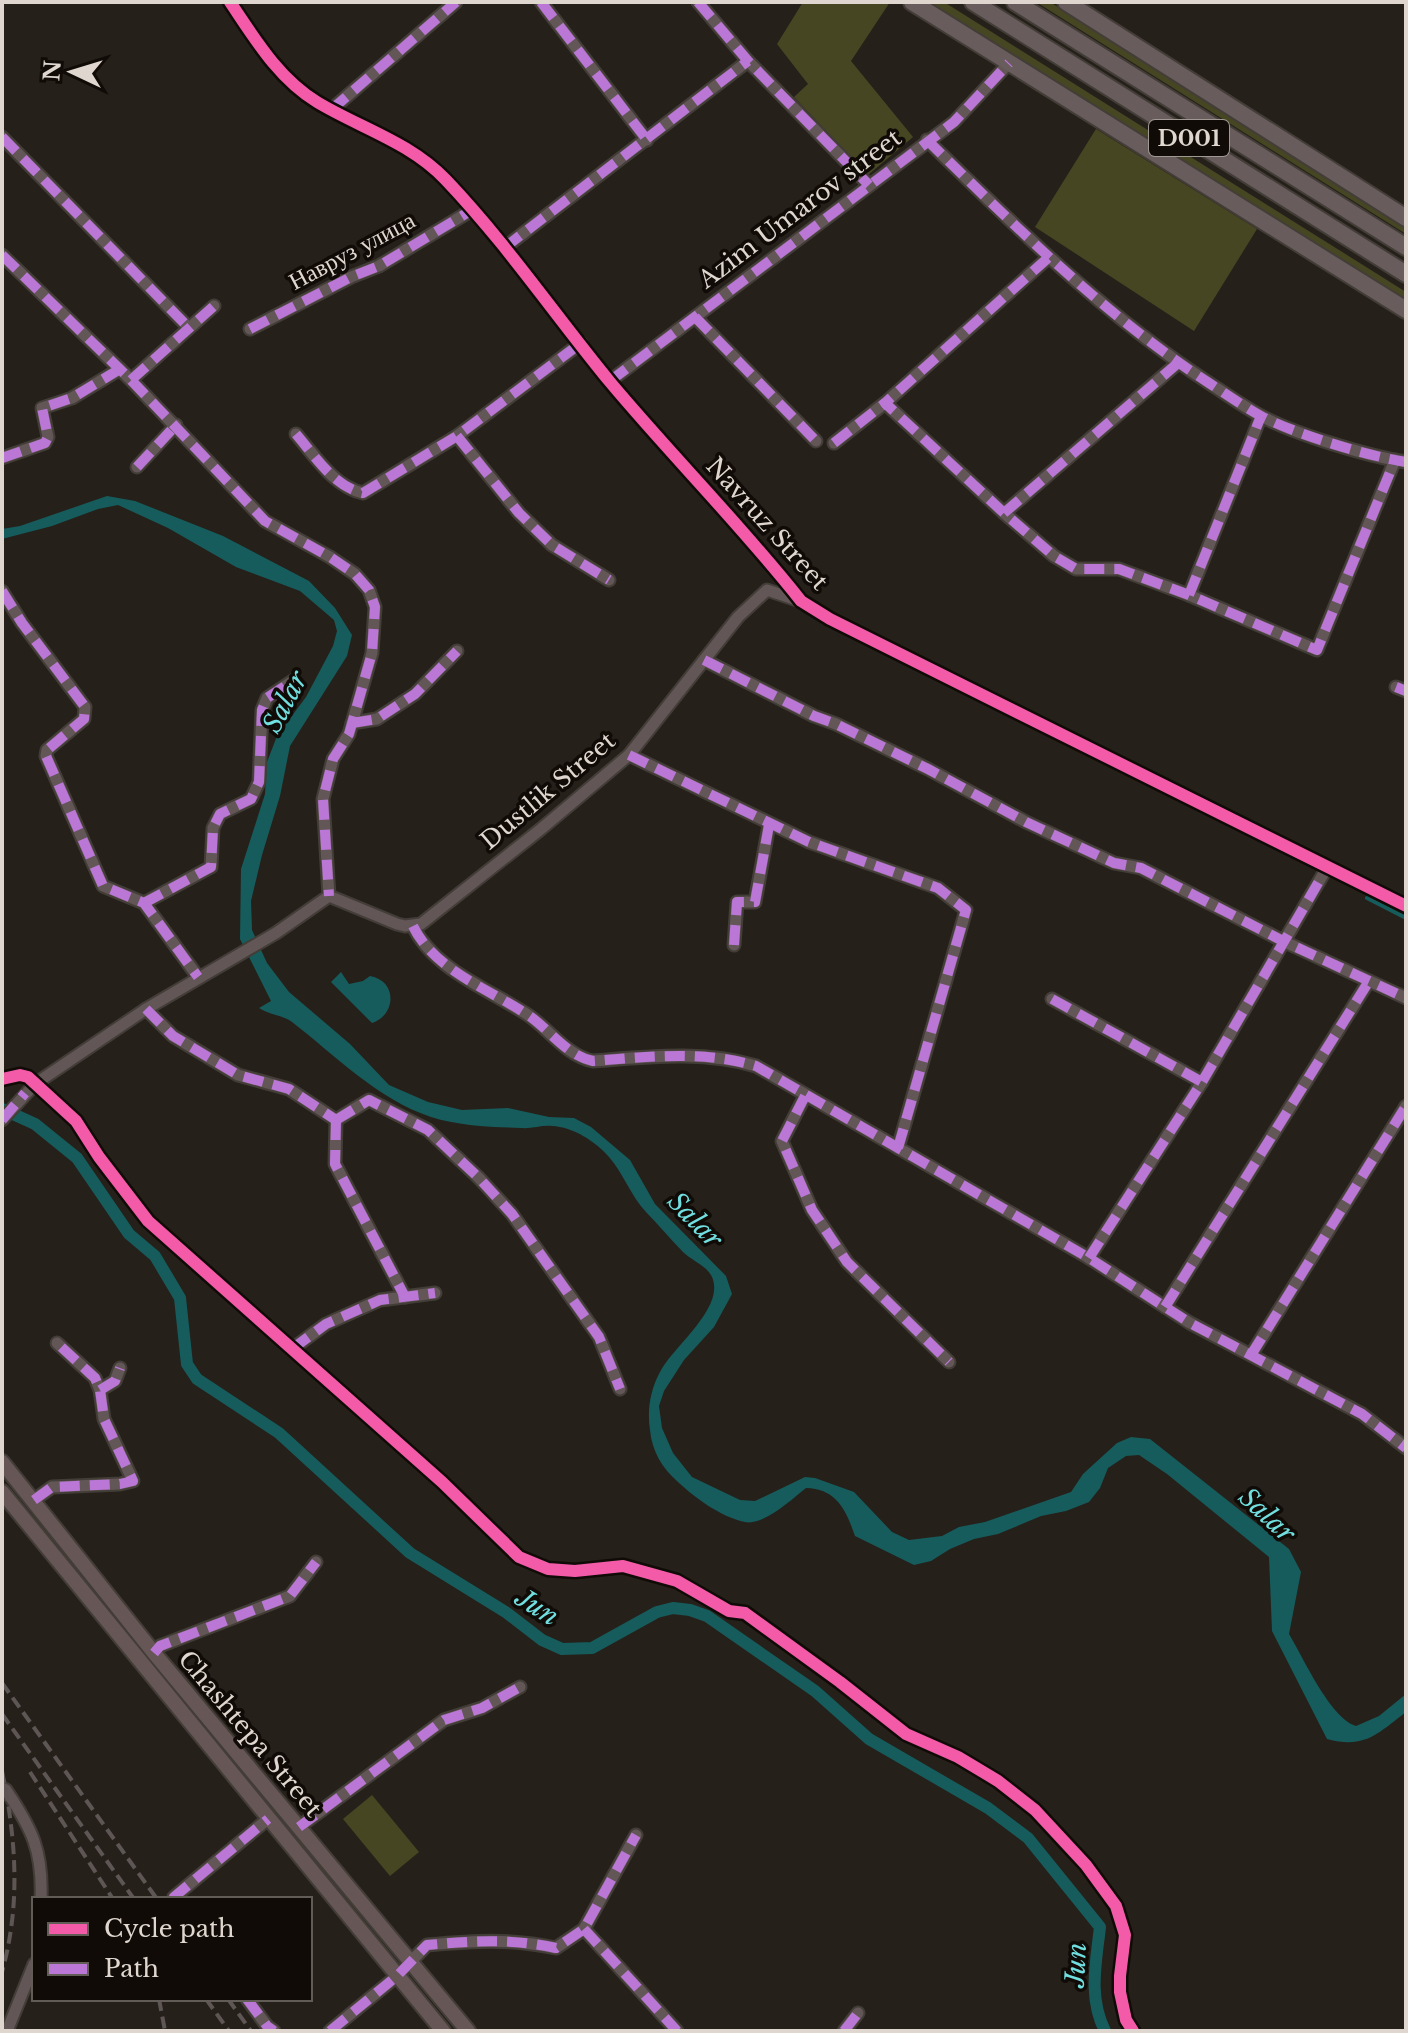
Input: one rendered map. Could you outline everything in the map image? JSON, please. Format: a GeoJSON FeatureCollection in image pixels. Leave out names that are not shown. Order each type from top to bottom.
{"type":"FeatureCollection","features":[{"type":"Feature","properties":{"kind":"highway"},"geometry":{"type":"LineString","coordinates":[[912,2],[1406,310]]}},
{"type":"Feature","properties":{"kind":"highway","name":"D001"},"geometry":{"type":"LineString","coordinates":[[973,2],[1406,274]]}},
{"type":"Feature","properties":{"kind":"highway","name":"D001"},"geometry":{"type":"LineString","coordinates":[[1015,2],[1406,247]]}},
{"type":"Feature","properties":{"kind":"highway"},"geometry":{"type":"LineString","coordinates":[[1066,2],[1406,218]]}},
{"type":"Feature","properties":{"kind":"main road","name":"Chashtepa Street"},"geometry":{"type":"LineString","coordinates":[[2,1462],[154,1653],[468,2031]]}},
{"type":"Feature","properties":{"kind":"main road","name":"Chashtepa Street"},"geometry":{"type":"LineString","coordinates":[[2,1492],[443,2031]]}},
{"type":"Feature","properties":{"kind":"street","name":"Navruz Street"},"geometry":{"type":"LineString","coordinates":[[230,2],[298,89],[421,159],[445,179],[610,381],[801,601],[830,619],[1406,906]]}},
{"type":"Feature","properties":{"kind":"street"},"geometry":{"type":"LineString","coordinates":[[331,110],[456,2]]}},
{"type":"Feature","properties":{"kind":"street"},"geometry":{"type":"LineString","coordinates":[[541,2],[647,140]]}},
{"type":"Feature","properties":{"kind":"street"},"geometry":{"type":"LineString","coordinates":[[698,2],[748,61],[869,185]]}},
{"type":"Feature","properties":{"kind":"street"},"geometry":{"type":"LineString","coordinates":[[504,248],[748,61]]}},
{"type":"Feature","properties":{"kind":"street","name":"Azim Umarov street"},"geometry":{"type":"LineString","coordinates":[[610,381],[954,122],[1009,63]]}},
{"type":"Feature","properties":{"kind":"street"},"geometry":{"type":"LineString","coordinates":[[2,137],[189,328]]}},
{"type":"Feature","properties":{"kind":"street"},"geometry":{"type":"LineString","coordinates":[[885,403],[1004,513],[1054,556],[1076,569],[1119,569],[1189,595],[1317,650],[1400,461],[1293,429],[1261,416],[1178,363],[1137,333],[1048,258],[927,140]]}},
{"type":"Feature","properties":{"kind":"street","name":"Навруз улица"},"geometry":{"type":"LineString","coordinates":[[250,329],[351,277],[379,266],[472,210]]}},
{"type":"Feature","properties":{"kind":"street"},"geometry":{"type":"LineString","coordinates":[[2,255],[176,425],[265,521],[330,557],[355,574],[369,590],[375,607],[372,653],[349,734],[333,759],[323,799],[329,896]]}},
{"type":"Feature","properties":{"kind":"street"},"geometry":{"type":"LineString","coordinates":[[834,443],[885,403],[1048,258]]}},
{"type":"Feature","properties":{"kind":"street"},"geometry":{"type":"LineString","coordinates":[[131,380],[214,306]]}},
{"type":"Feature","properties":{"kind":"street"},"geometry":{"type":"LineString","coordinates":[[695,317],[816,441]]}},
{"type":"Feature","properties":{"kind":"street"},"geometry":{"type":"LineString","coordinates":[[296,434],[331,476],[363,493],[457,436],[581,343]]}},
{"type":"Feature","properties":{"kind":"street"},"geometry":{"type":"LineString","coordinates":[[1004,513],[1178,363]]}},
{"type":"Feature","properties":{"kind":"street"},"geometry":{"type":"LineString","coordinates":[[2,458],[45,443],[48,437],[42,408],[72,398],[120,369]]}},
{"type":"Feature","properties":{"kind":"street"},"geometry":{"type":"LineString","coordinates":[[1189,595],[1261,416]]}},
{"type":"Feature","properties":{"kind":"street"},"geometry":{"type":"LineString","coordinates":[[137,467],[176,425]]}},
{"type":"Feature","properties":{"kind":"street"},"geometry":{"type":"LineString","coordinates":[[457,436],[519,513],[552,545],[609,580]]}},
{"type":"Feature","properties":{"kind":"street","name":"Dustlik Street"},"geometry":{"type":"LineString","coordinates":[[413,926],[428,919],[629,755],[738,617],[780,575]]}},
{"type":"Feature","properties":{"kind":"street"},"geometry":{"type":"LineString","coordinates":[[767,590],[801,601]]}},
{"type":"Feature","properties":{"kind":"street"},"geometry":{"type":"LineString","coordinates":[[2,591],[85,707],[84,719],[47,750],[46,756],[103,886],[144,903],[198,977]]}},
{"type":"Feature","properties":{"kind":"street"},"geometry":{"type":"LineString","coordinates":[[352,723],[377,719],[415,694],[457,651]]}},
{"type":"Feature","properties":{"kind":"street"},"geometry":{"type":"LineString","coordinates":[[704,660],[928,769],[1026,822],[1114,863],[1141,868],[1285,942],[1406,998]]}},
{"type":"Feature","properties":{"kind":"street"},"geometry":{"type":"LineString","coordinates":[[144,903],[211,867],[213,828],[220,814],[247,802],[259,782],[262,710],[267,698],[294,680]]}},
{"type":"Feature","properties":{"kind":"street"},"geometry":{"type":"LineString","coordinates":[[629,755],[769,825],[938,888],[966,910],[898,1148]]}},
{"type":"Feature","properties":{"kind":"street"},"geometry":{"type":"LineString","coordinates":[[734,945],[737,902],[755,902],[769,825]]}},
{"type":"Feature","properties":{"kind":"street"},"geometry":{"type":"LineString","coordinates":[[1089,1258],[1202,1082],[1328,866]]}},
{"type":"Feature","properties":{"kind":"street"},"geometry":{"type":"LineString","coordinates":[[329,896],[397,924],[413,926],[421,942],[456,972],[530,1016],[584,1059],[684,1056],[756,1066],[1089,1258],[1165,1307],[1362,1414],[1406,1448]]}},
{"type":"Feature","properties":{"kind":"street"},"geometry":{"type":"LineString","coordinates":[[2,1120],[35,1084],[146,1009],[276,933],[329,896]]}},
{"type":"Feature","properties":{"kind":"street"},"geometry":{"type":"LineString","coordinates":[[1165,1307],[1369,981]]}},
{"type":"Feature","properties":{"kind":"street"},"geometry":{"type":"LineString","coordinates":[[1052,999],[1202,1082]]}},
{"type":"Feature","properties":{"kind":"street"},"geometry":{"type":"LineString","coordinates":[[146,1009],[173,1036],[238,1075],[289,1089],[336,1120]]}},
{"type":"Feature","properties":{"kind":"street"},"geometry":{"type":"LineString","coordinates":[[2,1079],[20,1075],[28,1077],[76,1121],[148,1221],[442,1482],[519,1557],[548,1569],[575,1571],[623,1566],[677,1581],[729,1611],[745,1613],[906,1734],[958,1757],[998,1781],[1035,1810],[1086,1865],[1116,1906],[1125,1935],[1120,1992],[1126,2020],[1133,2031]]}},
{"type":"Feature","properties":{"kind":"street"},"geometry":{"type":"LineString","coordinates":[[805,1096],[782,1141],[812,1210],[847,1262],[949,1362]]}},
{"type":"Feature","properties":{"kind":"street"},"geometry":{"type":"LineString","coordinates":[[336,1120],[369,1100],[428,1130],[479,1178],[512,1214],[599,1337],[620,1389]]}},
{"type":"Feature","properties":{"kind":"street"},"geometry":{"type":"LineString","coordinates":[[1251,1355],[1406,1106]]}},
{"type":"Feature","properties":{"kind":"street"},"geometry":{"type":"LineString","coordinates":[[336,1120],[335,1164],[405,1297]]}},
{"type":"Feature","properties":{"kind":"street"},"geometry":{"type":"LineString","coordinates":[[292,1349],[326,1324],[380,1300],[435,1293]]}},
{"type":"Feature","properties":{"kind":"street"},"geometry":{"type":"LineString","coordinates":[[34,1500],[52,1487],[133,1481],[104,1419],[95,1378],[57,1343]]}},
{"type":"Feature","properties":{"kind":"street"},"geometry":{"type":"LineString","coordinates":[[100,1390],[115,1381],[120,1368]]}},
{"type":"Feature","properties":{"kind":"street"},"geometry":{"type":"LineString","coordinates":[[154,1653],[160,1646],[290,1596],[316,1562]]}},
{"type":"Feature","properties":{"kind":"street"},"geometry":{"type":"LineString","coordinates":[[299,1827],[444,1720],[482,1708],[520,1687]]}},
{"type":"Feature","properties":{"kind":"street"},"geometry":{"type":"LineString","coordinates":[[2,1788],[33,1833],[40,1856],[41,1897]]}},
{"type":"Feature","properties":{"kind":"street"},"geometry":{"type":"LineString","coordinates":[[174,1897],[268,1819]]}},
{"type":"Feature","properties":{"kind":"street"},"geometry":{"type":"LineString","coordinates":[[331,2031],[397,1976],[427,1945],[489,1939],[522,1941],[556,1948],[584,1929],[636,1835]]}},
{"type":"Feature","properties":{"kind":"street"},"geometry":{"type":"LineString","coordinates":[[584,1929],[677,2031]]}},
{"type":"Feature","properties":{"kind":"street"},"geometry":{"type":"LineString","coordinates":[[7,2031],[32,1969]]}},
{"type":"Feature","properties":{"kind":"street"},"geometry":{"type":"LineString","coordinates":[[248,2001],[274,2031]]}},
{"type":"Feature","properties":{"kind":"street"},"geometry":{"type":"LineString","coordinates":[[844,2031],[858,2013]]}},
{"type":"Feature","properties":{"kind":"shaded area"},"geometry":{"type":"Polygon","coordinates":[[[803,2],[890,2],[851,61],[913,137],[868,175],[794,97],[808,84],[777,44],[803,2]]]}},
{"type":"Feature","properties":{"kind":"shaded area"},"geometry":{"type":"Polygon","coordinates":[[[929,2],[944,2],[1406,292],[1406,301],[929,2]]]}},
{"type":"Feature","properties":{"kind":"shaded area"},"geometry":{"type":"Polygon","coordinates":[[[1036,2],[1050,2],[1406,225],[1406,234],[1036,2]]]}},
{"type":"Feature","properties":{"kind":"shaded area"},"geometry":{"type":"Polygon","coordinates":[[[1096,129],[1257,229],[1194,331],[1035,227],[1096,129]]]}},
{"type":"Feature","properties":{"kind":"shaded area"},"geometry":{"type":"Polygon","coordinates":[[[372,1795],[419,1852],[390,1876],[343,1819],[372,1795]]]}},
{"type":"Feature","properties":{"kind":"water","name":"Salar"},"geometry":{"type":"Polygon","coordinates":[[[107,496],[135,501],[223,536],[309,581],[335,608],[352,635],[347,656],[290,746],[280,796],[251,901],[252,930],[267,963],[289,992],[350,1044],[389,1085],[428,1102],[462,1110],[508,1108],[549,1117],[574,1118],[591,1127],[630,1160],[655,1204],[726,1276],[732,1294],[714,1327],[684,1360],[664,1391],[659,1406],[662,1428],[673,1453],[692,1477],[740,1500],[755,1501],[805,1477],[815,1478],[854,1492],[892,1532],[909,1540],[942,1536],[959,1527],[985,1522],[1071,1492],[1083,1474],[1117,1443],[1131,1437],[1150,1439],[1289,1549],[1301,1572],[1289,1634],[1318,1686],[1346,1721],[1356,1726],[1379,1716],[1406,1694],[1406,1712],[1370,1738],[1351,1742],[1327,1739],[1272,1631],[1269,1557],[1139,1455],[1126,1456],[1108,1468],[1100,1488],[1089,1502],[1041,1516],[998,1534],[974,1539],[931,1561],[914,1565],[855,1536],[839,1503],[817,1489],[806,1488],[768,1516],[745,1522],[709,1506],[678,1482],[667,1471],[653,1445],[649,1423],[650,1401],[660,1372],[706,1312],[714,1287],[708,1271],[683,1252],[641,1206],[609,1157],[583,1136],[560,1127],[464,1124],[411,1109],[358,1076],[292,1022],[259,1008],[271,1001],[240,939],[241,869],[265,794],[267,762],[277,736],[306,697],[333,646],[337,631],[334,620],[300,591],[236,567],[168,528],[118,505],[2,539],[2,529],[20,526],[107,496]]]}},
{"type":"Feature","properties":{"kind":"water"},"geometry":{"type":"Polygon","coordinates":[[[341,972],[349,984],[370,976],[386,984],[389,1006],[380,1019],[372,1023],[331,982],[341,972]]]}},
{"type":"Feature","properties":{"kind":"waterway"},"geometry":{"type":"LineString","coordinates":[[1367,898],[1406,918]]}},
{"type":"Feature","properties":{"kind":"waterway","name":"Jun"},"geometry":{"type":"LineString","coordinates":[[2,1109],[35,1124],[77,1158],[129,1234],[155,1256],[180,1298],[187,1364],[197,1379],[279,1433],[410,1553],[507,1613],[542,1640],[562,1649],[592,1648],[657,1612],[673,1608],[707,1616],[815,1691],[869,1739],[988,1808],[1028,1838],[1100,1927],[1095,1993],[1105,2031]]}},
{"type":"Feature","properties":{"kind":"railway"},"geometry":{"type":"LineString","coordinates":[[2,1683],[156,1897]]}},
{"type":"Feature","properties":{"kind":"railway"},"geometry":{"type":"LineString","coordinates":[[2,1714],[133,1897]]}},
{"type":"Feature","properties":{"kind":"railway"},"geometry":{"type":"LineString","coordinates":[[2,1771],[11,1822],[14,1872],[12,1921],[2,1972]]}},
{"type":"Feature","properties":{"kind":"railway"},"geometry":{"type":"LineString","coordinates":[[30,1772],[112,1897]]}},
{"type":"Feature","properties":{"kind":"railway"},"geometry":{"type":"LineString","coordinates":[[159,2001],[165,2031]]}},
{"type":"Feature","properties":{"kind":"railway"},"geometry":{"type":"LineString","coordinates":[[207,2001],[229,2031]]}},
{"type":"Feature","properties":{"kind":"railway"},"geometry":{"type":"LineString","coordinates":[[229,2001],[251,2031]]}},
{"type":"Feature","properties":{"kind":"marked path"},"geometry":{"type":"LineString","coordinates":[[331,110],[456,2]]}},
{"type":"Feature","properties":{"kind":"marked path"},"geometry":{"type":"LineString","coordinates":[[541,2],[647,140]]}},
{"type":"Feature","properties":{"kind":"marked path"},"geometry":{"type":"LineString","coordinates":[[698,2],[748,61],[869,185]]}},
{"type":"Feature","properties":{"kind":"marked path"},"geometry":{"type":"LineString","coordinates":[[504,248],[748,61]]}},
{"type":"Feature","properties":{"kind":"marked path"},"geometry":{"type":"LineString","coordinates":[[610,381],[954,122],[1009,63]]}},
{"type":"Feature","properties":{"kind":"marked path"},"geometry":{"type":"LineString","coordinates":[[2,137],[189,328]]}},
{"type":"Feature","properties":{"kind":"marked path"},"geometry":{"type":"LineString","coordinates":[[927,140],[1097,299],[1170,357],[1261,416],[1352,450],[1406,462]]}},
{"type":"Feature","properties":{"kind":"marked path"},"geometry":{"type":"LineString","coordinates":[[250,329],[351,277],[379,266],[472,210]]}},
{"type":"Feature","properties":{"kind":"marked path"},"geometry":{"type":"LineString","coordinates":[[2,255],[131,380],[265,521],[330,557],[355,574],[369,590],[375,607],[372,653],[349,734],[333,759],[323,799],[329,896]]}},
{"type":"Feature","properties":{"kind":"marked path"},"geometry":{"type":"LineString","coordinates":[[1048,258],[885,403],[1004,513],[1054,556],[1076,569],[1119,569],[1189,595],[1317,650],[1395,460]]}},
{"type":"Feature","properties":{"kind":"marked path"},"geometry":{"type":"LineString","coordinates":[[131,380],[214,306]]}},
{"type":"Feature","properties":{"kind":"marked path"},"geometry":{"type":"LineString","coordinates":[[695,317],[816,441]]}},
{"type":"Feature","properties":{"kind":"marked path"},"geometry":{"type":"LineString","coordinates":[[296,434],[334,477],[363,493],[457,436],[581,343]]}},
{"type":"Feature","properties":{"kind":"marked path"},"geometry":{"type":"LineString","coordinates":[[1004,513],[1178,363]]}},
{"type":"Feature","properties":{"kind":"marked path"},"geometry":{"type":"LineString","coordinates":[[2,458],[45,443],[48,437],[42,408],[72,398],[120,369]]}},
{"type":"Feature","properties":{"kind":"marked path"},"geometry":{"type":"LineString","coordinates":[[834,443],[885,403]]}},
{"type":"Feature","properties":{"kind":"marked path"},"geometry":{"type":"LineString","coordinates":[[1189,595],[1261,416]]}},
{"type":"Feature","properties":{"kind":"marked path"},"geometry":{"type":"LineString","coordinates":[[137,467],[176,425]]}},
{"type":"Feature","properties":{"kind":"marked path"},"geometry":{"type":"LineString","coordinates":[[457,436],[519,513],[552,545],[609,580]]}},
{"type":"Feature","properties":{"kind":"marked path"},"geometry":{"type":"LineString","coordinates":[[2,591],[85,707],[84,719],[47,750],[46,756],[103,886],[144,903],[198,977]]}},
{"type":"Feature","properties":{"kind":"marked path"},"geometry":{"type":"LineString","coordinates":[[352,723],[377,719],[415,694],[457,651]]}},
{"type":"Feature","properties":{"kind":"marked path"},"geometry":{"type":"LineString","coordinates":[[704,660],[928,769],[1026,822],[1114,863],[1141,868],[1285,942],[1406,998]]}},
{"type":"Feature","properties":{"kind":"marked path"},"geometry":{"type":"LineString","coordinates":[[144,903],[211,867],[213,828],[220,814],[251,799],[259,782],[262,710],[267,698],[294,680]]}},
{"type":"Feature","properties":{"kind":"marked path"},"geometry":{"type":"LineString","coordinates":[[1396,687],[1406,691]]}},
{"type":"Feature","properties":{"kind":"marked path"},"geometry":{"type":"LineString","coordinates":[[629,755],[809,842],[938,888],[966,910],[898,1148]]}},
{"type":"Feature","properties":{"kind":"marked path"},"geometry":{"type":"LineString","coordinates":[[734,945],[737,902],[755,902],[769,825]]}},
{"type":"Feature","properties":{"kind":"marked path"},"geometry":{"type":"LineString","coordinates":[[1089,1258],[1202,1082],[1328,866]]}},
{"type":"Feature","properties":{"kind":"marked path"},"geometry":{"type":"LineString","coordinates":[[413,926],[422,941],[448,967],[528,1015],[575,1054],[593,1061],[696,1056],[756,1066],[1089,1258],[1190,1323],[1362,1414],[1406,1448]]}},
{"type":"Feature","properties":{"kind":"marked path"},"geometry":{"type":"LineString","coordinates":[[1165,1307],[1369,981]]}},
{"type":"Feature","properties":{"kind":"marked path"},"geometry":{"type":"LineString","coordinates":[[1052,999],[1202,1082]]}},
{"type":"Feature","properties":{"kind":"marked path"},"geometry":{"type":"LineString","coordinates":[[146,1009],[173,1036],[238,1075],[289,1089],[336,1120]]}},
{"type":"Feature","properties":{"kind":"marked path"},"geometry":{"type":"LineString","coordinates":[[2,1120],[25,1093]]}},
{"type":"Feature","properties":{"kind":"marked path"},"geometry":{"type":"LineString","coordinates":[[805,1096],[782,1141],[812,1210],[847,1262],[949,1362]]}},
{"type":"Feature","properties":{"kind":"marked path"},"geometry":{"type":"LineString","coordinates":[[336,1120],[369,1100],[428,1130],[479,1178],[512,1214],[599,1337],[620,1389]]}},
{"type":"Feature","properties":{"kind":"marked path"},"geometry":{"type":"LineString","coordinates":[[1251,1355],[1406,1106]]}},
{"type":"Feature","properties":{"kind":"marked path"},"geometry":{"type":"LineString","coordinates":[[336,1120],[335,1164],[405,1297]]}},
{"type":"Feature","properties":{"kind":"marked path"},"geometry":{"type":"LineString","coordinates":[[292,1349],[326,1324],[380,1300],[435,1293]]}},
{"type":"Feature","properties":{"kind":"marked path"},"geometry":{"type":"LineString","coordinates":[[34,1500],[52,1487],[133,1481],[104,1419],[95,1378],[57,1343]]}},
{"type":"Feature","properties":{"kind":"marked path"},"geometry":{"type":"LineString","coordinates":[[100,1390],[115,1381],[120,1368]]}},
{"type":"Feature","properties":{"kind":"marked path"},"geometry":{"type":"LineString","coordinates":[[154,1653],[160,1646],[290,1596],[316,1562]]}},
{"type":"Feature","properties":{"kind":"marked path"},"geometry":{"type":"LineString","coordinates":[[299,1827],[444,1720],[482,1708],[520,1687]]}},
{"type":"Feature","properties":{"kind":"marked path"},"geometry":{"type":"LineString","coordinates":[[174,1897],[268,1819]]}},
{"type":"Feature","properties":{"kind":"marked path"},"geometry":{"type":"LineString","coordinates":[[330,2031],[397,1976],[427,1945],[507,1942],[556,1948],[584,1929],[636,1835]]}},
{"type":"Feature","properties":{"kind":"marked path"},"geometry":{"type":"LineString","coordinates":[[584,1929],[677,2031]]}},
{"type":"Feature","properties":{"kind":"marked path"},"geometry":{"type":"LineString","coordinates":[[248,2001],[274,2031]]}},
{"type":"Feature","properties":{"kind":"marked path"},"geometry":{"type":"LineString","coordinates":[[844,2031],[858,2013]]}},
{"type":"Feature","properties":{"kind":"cycle path"},"geometry":{"type":"LineString","coordinates":[[230,2],[268,57],[303,92],[333,111],[401,145],[446,180],[510,254],[610,382],[801,601],[830,619],[1406,906]]}},
{"type":"Feature","properties":{"kind":"cycle path"},"geometry":{"type":"LineString","coordinates":[[2,1079],[20,1075],[28,1077],[76,1121],[148,1221],[442,1482],[519,1557],[548,1569],[575,1571],[623,1566],[677,1581],[729,1611],[745,1613],[906,1734],[958,1757],[998,1781],[1035,1810],[1086,1865],[1116,1906],[1125,1935],[1120,1992],[1126,2020],[1133,2031]]}}]}
